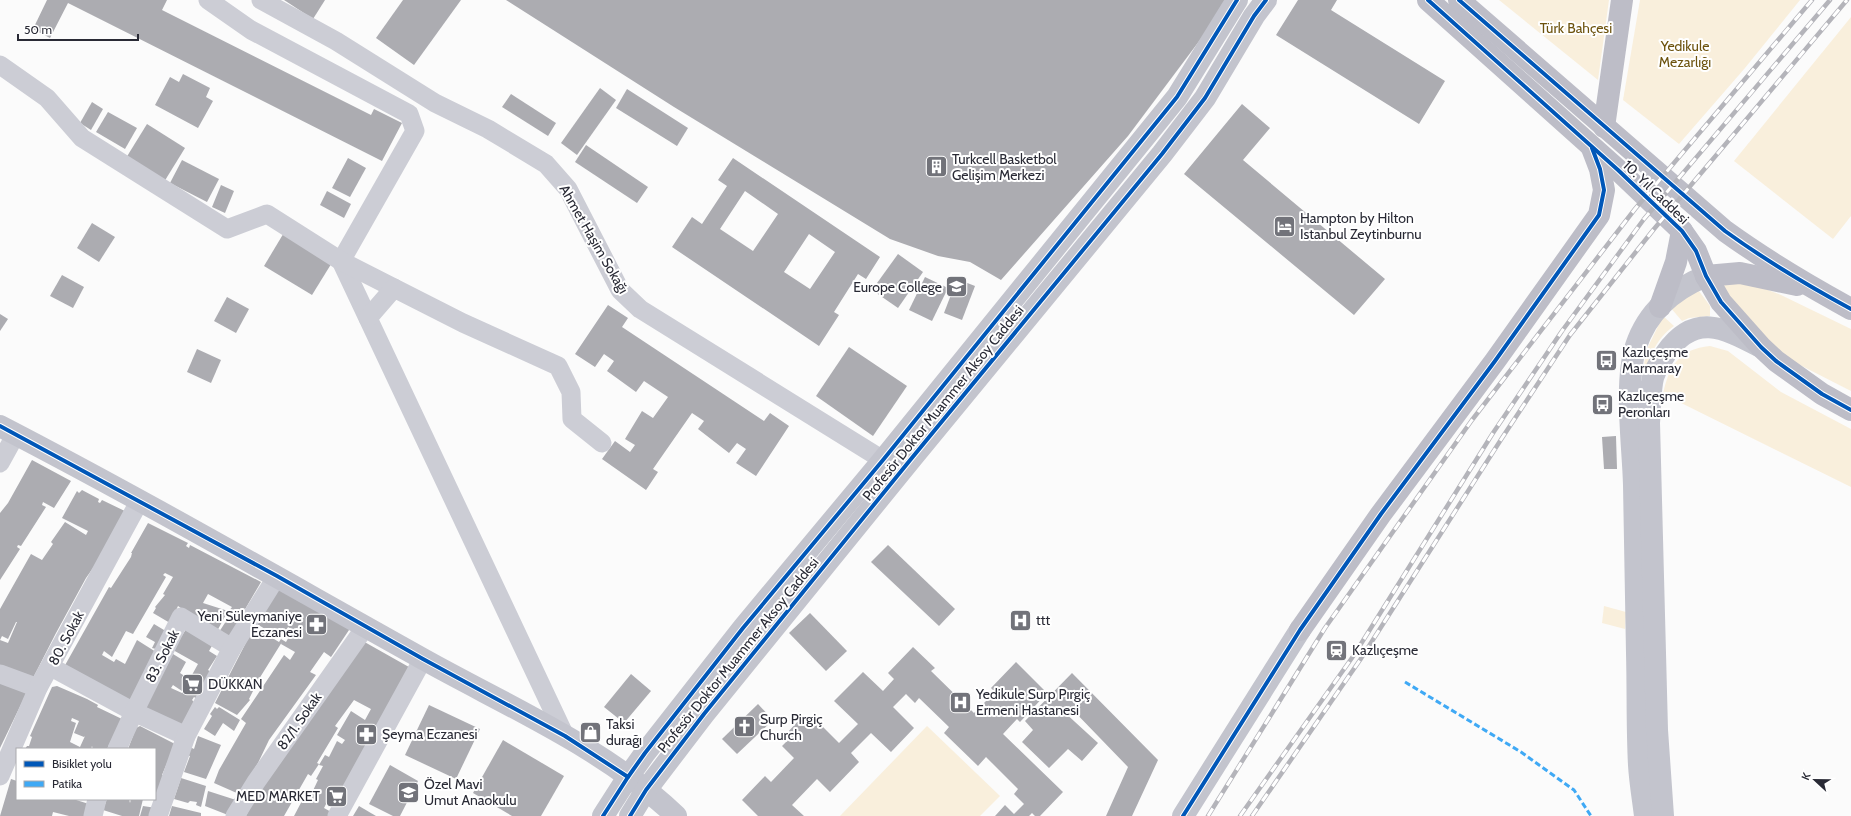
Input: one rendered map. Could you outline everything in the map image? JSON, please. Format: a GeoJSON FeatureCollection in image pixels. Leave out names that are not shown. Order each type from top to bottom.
{"type":"FeatureCollection","features":[{"type":"Feature","properties":{"kind":"main road","name":"Profesör Doktor Muammer Aksoy Caddesi"},"geometry":{"type":"LineString","coordinates":[[603,816],[628,777],[742,628],[883,460],[1177,97],[1238,0]]}},
{"type":"Feature","properties":{"kind":"main road","name":"Profesör Doktor Muammer Aksoy Caddesi"},"geometry":{"type":"LineString","coordinates":[[630,816],[646,790],[704,714],[911,459],[1162,154],[1205,98],[1254,16],[1266,0]]}},
{"type":"Feature","properties":{"kind":"main road","name":"10. Yıl Caddesi"},"geometry":{"type":"LineString","coordinates":[[1428,0],[1618,170],[1682,231],[1696,251],[1706,276],[1721,302],[1761,347],[1776,361],[1822,394],[1851,410]]}},
{"type":"Feature","properties":{"kind":"main road","name":"10. Yıl Caddesi"},"geometry":{"type":"LineString","coordinates":[[1459,0],[1725,231],[1812,288],[1851,309]]}},
{"type":"Feature","properties":{"kind":"main road"},"geometry":{"type":"LineString","coordinates":[[1604,127],[1622,0]]}},
{"type":"Feature","properties":{"kind":"main road"},"geometry":{"type":"LineString","coordinates":[[1183,816],[1300,630],[1381,514],[1495,361],[1599,215],[1604,190],[1600,169],[1592,148]]}},
{"type":"Feature","properties":{"kind":"main road"},"geometry":{"type":"LineString","coordinates":[[1660,306],[1676,262],[1682,231]]}},
{"type":"Feature","properties":{"kind":"main road"},"geometry":{"type":"LineString","coordinates":[[1645,816],[1639,766],[1631,378],[1636,346],[1645,327],[1668,297],[1679,289],[1706,276],[1740,273],[1812,288]]}},
{"type":"Feature","properties":{"kind":"main road"},"geometry":{"type":"LineString","coordinates":[[1663,816],[1657,730],[1649,423],[1652,382],[1663,357],[1675,339],[1686,332],[1700,328],[1716,327],[1732,332],[1761,347]]}},
{"type":"Feature","properties":{"kind":"main road"},"geometry":{"type":"LineString","coordinates":[[8,430],[277,576],[423,659],[565,736],[628,777],[646,790],[676,816]]}},
{"type":"Feature","properties":{"kind":"street"},"geometry":{"type":"LineString","coordinates":[[208,0],[251,30],[408,114],[415,131],[341,260]]}},
{"type":"Feature","properties":{"kind":"street","name":"Ahmet Haşim Sokağı"},"geometry":{"type":"LineString","coordinates":[[260,0],[336,41],[435,103],[488,129],[546,164],[568,189],[620,290],[640,309],[883,460]]}},
{"type":"Feature","properties":{"kind":"street"},"geometry":{"type":"LineString","coordinates":[[0,65],[47,98],[82,138],[227,230],[267,214],[341,260],[394,288],[463,323],[558,366],[572,392],[572,419],[602,443]]}},
{"type":"Feature","properties":{"kind":"street"},"geometry":{"type":"LineString","coordinates":[[341,260],[565,736]]}},
{"type":"Feature","properties":{"kind":"street"},"geometry":{"type":"LineString","coordinates":[[368,318],[394,288]]}},
{"type":"Feature","properties":{"kind":"street"},"geometry":{"type":"LineString","coordinates":[[0,463],[8,430]]}},
{"type":"Feature","properties":{"kind":"street","name":"80. Sokak"},"geometry":{"type":"LineString","coordinates":[[5,772],[38,688],[51,667],[139,502]]}},
{"type":"Feature","properties":{"kind":"street"},"geometry":{"type":"LineString","coordinates":[[158,816],[186,736],[232,648],[277,576]]}},
{"type":"Feature","properties":{"kind":"street","name":"83. Sokak"},"geometry":{"type":"LineString","coordinates":[[117,748],[181,618],[232,648]]}},
{"type":"Feature","properties":{"kind":"street","name":"82/1. Sokak"},"geometry":{"type":"LineString","coordinates":[[235,816],[256,782],[366,626]]}},
{"type":"Feature","properties":{"kind":"street"},"geometry":{"type":"LineString","coordinates":[[337,816],[423,659]]}},
{"type":"Feature","properties":{"kind":"street"},"geometry":{"type":"LineString","coordinates":[[51,667],[134,712],[186,736]]}},
{"type":"Feature","properties":{"kind":"street"},"geometry":{"type":"LineString","coordinates":[[0,674],[38,688]]}},
{"type":"Feature","properties":{"kind":"street"},"geometry":{"type":"LineString","coordinates":[[93,816],[96,800]]}},
{"type":"Feature","properties":{"kind":"green space","name":"Türk Bahçesi"},"geometry":{"type":"Polygon","coordinates":[[[1499,0],[1609,0],[1598,80],[1499,0]]]}},
{"type":"Feature","properties":{"kind":"green space","name":"Yedikule Mezarlığı"},"geometry":{"type":"Polygon","coordinates":[[[1640,0],[1800,0],[1745,68],[1679,144],[1623,100],[1640,0]]]}},
{"type":"Feature","properties":{"kind":"green space"},"geometry":{"type":"Polygon","coordinates":[[[1851,17],[1851,216],[1833,239],[1734,161],[1851,17]]]}},
{"type":"Feature","properties":{"kind":"green space"},"geometry":{"type":"Polygon","coordinates":[[[1722,284],[1752,284],[1781,295],[1851,329],[1851,391],[1796,363],[1773,346],[1725,292],[1722,284]]]}},
{"type":"Feature","properties":{"kind":"green space"},"geometry":{"type":"Polygon","coordinates":[[[1696,287],[1710,306],[1710,316],[1689,318],[1682,321],[1670,307],[1696,287]]]}},
{"type":"Feature","properties":{"kind":"green space"},"geometry":{"type":"Polygon","coordinates":[[[1663,316],[1674,326],[1667,331],[1657,343],[1642,379],[1646,351],[1663,316]]]}},
{"type":"Feature","properties":{"kind":"green space"},"geometry":{"type":"Polygon","coordinates":[[[1710,346],[1728,351],[1781,392],[1851,429],[1851,487],[1663,394],[1665,384],[1672,367],[1677,361],[1690,351],[1710,346]]]}},
{"type":"Feature","properties":{"kind":"green space"},"geometry":{"type":"Polygon","coordinates":[[[1604,606],[1626,612],[1625,629],[1602,623],[1604,606]]]}},
{"type":"Feature","properties":{"kind":"green space"},"geometry":{"type":"Polygon","coordinates":[[[927,726],[1000,796],[980,816],[840,816],[927,726]]]}},
{"type":"Feature","properties":{"kind":"building"},"geometry":{"type":"Polygon","coordinates":[[[47,0],[167,0],[162,10],[371,115],[374,109],[402,123],[382,161],[68,3],[50,38],[33,29],[47,0]]]}},
{"type":"Feature","properties":{"kind":"building"},"geometry":{"type":"Polygon","coordinates":[[[284,0],[325,0],[313,19],[284,0]]]}},
{"type":"Feature","properties":{"kind":"building"},"geometry":{"type":"Polygon","coordinates":[[[403,0],[461,0],[414,65],[376,38],[403,0]]]}},
{"type":"Feature","properties":{"kind":"building","name":"Turkcell Basketbol Gelişim Merkezi"},"geometry":{"type":"Polygon","coordinates":[[[506,0],[1230,0],[1128,136],[1001,280],[970,262],[938,256],[890,239],[674,107],[506,0]]]}},
{"type":"Feature","properties":{"kind":"building"},"geometry":{"type":"Polygon","coordinates":[[[1298,0],[1337,0],[1331,10],[1445,81],[1419,124],[1276,35],[1298,0]]]}},
{"type":"Feature","properties":{"kind":"building"},"geometry":{"type":"Polygon","coordinates":[[[183,74],[210,88],[206,97],[213,101],[198,128],[155,105],[170,77],[179,82],[183,74]]]}},
{"type":"Feature","properties":{"kind":"building"},"geometry":{"type":"Polygon","coordinates":[[[600,88],[616,100],[577,155],[561,143],[600,88]]]}},
{"type":"Feature","properties":{"kind":"building"},"geometry":{"type":"Polygon","coordinates":[[[627,89],[688,128],[677,146],[616,108],[627,89]]]}},
{"type":"Feature","properties":{"kind":"building"},"geometry":{"type":"Polygon","coordinates":[[[511,94],[556,123],[548,136],[502,107],[511,94]]]}},
{"type":"Feature","properties":{"kind":"building"},"geometry":{"type":"Polygon","coordinates":[[[92,102],[103,109],[91,130],[80,123],[92,102]]]}},
{"type":"Feature","properties":{"kind":"building","name":"Hampton by Hilton Istanbul Zeytinburnu"},"geometry":{"type":"Polygon","coordinates":[[[1242,104],[1270,128],[1243,160],[1385,279],[1354,315],[1184,174],[1242,104]]]}},
{"type":"Feature","properties":{"kind":"building"},"geometry":{"type":"Polygon","coordinates":[[[108,112],[137,128],[125,149],[96,132],[108,112]]]}},
{"type":"Feature","properties":{"kind":"building"},"geometry":{"type":"Polygon","coordinates":[[[147,124],[185,148],[164,182],[126,158],[147,124]]]}},
{"type":"Feature","properties":{"kind":"building"},"geometry":{"type":"Polygon","coordinates":[[[586,145],[648,187],[637,203],[575,162],[586,145]]]}},
{"type":"Feature","properties":{"kind":"building"},"geometry":{"type":"Polygon","coordinates":[[[348,158],[366,168],[350,197],[332,188],[348,158]]]}},
{"type":"Feature","properties":{"kind":"building"},"geometry":{"type":"Polygon","coordinates":[[[733,158],[880,257],[866,279],[858,274],[834,312],[839,315],[819,346],[672,247],[692,217],[702,224],[727,186],[718,180],[733,158]],[[745,191],[720,229],[753,251],[778,214],[745,191]],[[809,234],[784,272],[810,289],[835,252],[809,234]]]}},
{"type":"Feature","properties":{"kind":"building"},"geometry":{"type":"Polygon","coordinates":[[[182,160],[219,179],[207,202],[170,183],[182,160]]]}},
{"type":"Feature","properties":{"kind":"building"},"geometry":{"type":"Polygon","coordinates":[[[221,185],[234,191],[225,213],[212,207],[221,185]]]}},
{"type":"Feature","properties":{"kind":"building"},"geometry":{"type":"Polygon","coordinates":[[[327,191],[351,204],[344,218],[320,205],[327,191]]]}},
{"type":"Feature","properties":{"kind":"building"},"geometry":{"type":"Polygon","coordinates":[[[92,223],[115,237],[99,262],[77,248],[92,223]]]}},
{"type":"Feature","properties":{"kind":"building"},"geometry":{"type":"Polygon","coordinates":[[[285,231],[333,261],[312,295],[264,266],[285,231]]]}},
{"type":"Feature","properties":{"kind":"building"},"geometry":{"type":"Polygon","coordinates":[[[898,254],[923,272],[898,308],[872,290],[898,254]]]}},
{"type":"Feature","properties":{"kind":"building"},"geometry":{"type":"Polygon","coordinates":[[[62,275],[84,287],[73,308],[50,296],[62,275]]]}},
{"type":"Feature","properties":{"kind":"building"},"geometry":{"type":"Polygon","coordinates":[[[925,277],[948,288],[932,321],[909,310],[925,277]]]}},
{"type":"Feature","properties":{"kind":"building"},"geometry":{"type":"Polygon","coordinates":[[[957,279],[975,286],[962,320],[944,313],[957,279]]]}},
{"type":"Feature","properties":{"kind":"building"},"geometry":{"type":"Polygon","coordinates":[[[227,297],[249,309],[236,333],[214,321],[227,297]]]}},
{"type":"Feature","properties":{"kind":"building"},"geometry":{"type":"Polygon","coordinates":[[[608,305],[628,318],[622,327],[764,421],[770,413],[789,426],[756,476],[736,463],[746,449],[737,443],[729,453],[698,429],[704,421],[692,413],[653,469],[658,472],[646,490],[602,459],[615,441],[630,452],[635,445],[625,439],[642,411],[653,418],[668,397],[644,381],[636,392],[607,371],[614,361],[604,354],[595,367],[575,354],[608,305]]]}},
{"type":"Feature","properties":{"kind":"building"},"geometry":{"type":"Polygon","coordinates":[[[0,314],[8,319],[0,331],[0,314]]]}},
{"type":"Feature","properties":{"kind":"building"},"geometry":{"type":"Polygon","coordinates":[[[849,347],[907,386],[873,436],[816,396],[849,347]]]}},
{"type":"Feature","properties":{"kind":"building"},"geometry":{"type":"Polygon","coordinates":[[[197,349],[221,360],[211,383],[187,372],[197,349]]]}},
{"type":"Feature","properties":{"kind":"building"},"geometry":{"type":"Polygon","coordinates":[[[1616,436],[1617,469],[1604,469],[1602,437],[1616,436]]]}},
{"type":"Feature","properties":{"kind":"building"},"geometry":{"type":"Polygon","coordinates":[[[32,460],[71,481],[54,508],[43,502],[42,505],[46,507],[21,546],[18,545],[17,547],[20,549],[0,580],[0,513],[8,503],[32,460]]]}},
{"type":"Feature","properties":{"kind":"building"},"geometry":{"type":"Polygon","coordinates":[[[82,490],[99,499],[98,502],[100,503],[102,500],[131,514],[86,578],[33,678],[0,667],[0,609],[31,554],[42,560],[53,544],[51,542],[65,522],[86,535],[88,531],[62,518],[77,491],[79,493],[82,490]],[[17,622],[8,639],[2,636],[0,640],[8,643],[17,622]]]}},
{"type":"Feature","properties":{"kind":"building"},"geometry":{"type":"Polygon","coordinates":[[[148,523],[188,543],[186,546],[189,548],[190,545],[261,582],[240,618],[230,640],[219,632],[232,612],[229,611],[232,607],[208,594],[203,603],[228,611],[216,633],[178,606],[170,623],[153,613],[156,608],[155,607],[165,595],[163,594],[173,577],[165,573],[163,575],[166,577],[133,634],[126,631],[112,657],[104,651],[102,655],[114,662],[116,659],[125,664],[137,640],[156,652],[129,702],[64,667],[109,587],[111,588],[131,557],[131,553],[148,523]]]}},
{"type":"Feature","properties":{"kind":"building"},"geometry":{"type":"Polygon","coordinates":[[[888,545],[955,609],[939,626],[871,562],[888,545]]]}},
{"type":"Feature","properties":{"kind":"building"},"geometry":{"type":"Polygon","coordinates":[[[276,585],[351,627],[331,657],[324,652],[310,672],[316,675],[269,740],[258,763],[239,794],[214,783],[219,770],[246,723],[241,719],[284,655],[290,660],[295,652],[281,644],[282,642],[259,679],[249,699],[250,700],[237,715],[215,703],[254,627],[279,642],[281,639],[257,624],[276,585]],[[288,627],[281,639],[286,642],[293,630],[288,627]]]}},
{"type":"Feature","properties":{"kind":"building"},"geometry":{"type":"Polygon","coordinates":[[[810,613],[847,651],[826,671],[789,633],[810,613]]]}},
{"type":"Feature","properties":{"kind":"building"},"geometry":{"type":"Polygon","coordinates":[[[154,624],[169,633],[156,649],[152,648],[155,642],[146,637],[154,624]]]}},
{"type":"Feature","properties":{"kind":"building"},"geometry":{"type":"Polygon","coordinates":[[[188,626],[213,644],[209,651],[217,656],[208,670],[211,672],[197,699],[194,697],[192,700],[194,702],[182,729],[144,709],[173,654],[186,662],[180,673],[189,679],[182,691],[173,685],[171,688],[182,693],[198,664],[173,650],[188,626]]]}},
{"type":"Feature","properties":{"kind":"building"},"geometry":{"type":"Polygon","coordinates":[[[361,640],[416,671],[338,803],[329,798],[324,808],[333,813],[332,816],[294,816],[304,797],[309,799],[318,780],[316,779],[323,766],[319,765],[325,755],[329,757],[337,741],[342,744],[345,740],[337,735],[351,711],[365,720],[371,709],[354,700],[335,726],[338,728],[317,763],[319,764],[311,776],[308,774],[284,816],[246,816],[256,795],[361,640]]]}},
{"type":"Feature","properties":{"kind":"building"},"geometry":{"type":"Polygon","coordinates":[[[913,647],[935,668],[931,671],[974,713],[995,692],[991,688],[1016,662],[1047,693],[1020,722],[1017,719],[1003,734],[1063,792],[1040,816],[1035,816],[1032,813],[1029,816],[995,816],[1005,805],[1014,814],[1024,804],[1014,794],[1018,789],[986,757],[978,766],[944,733],[949,727],[919,698],[915,703],[906,694],[893,707],[914,728],[891,752],[871,733],[851,753],[859,762],[830,792],[817,779],[792,805],[804,816],[758,816],[742,800],[765,776],[771,782],[794,758],[782,746],[791,737],[787,733],[800,719],[804,723],[812,716],[839,743],[858,724],[834,701],[863,672],[883,691],[894,679],[888,673],[913,647]]]}},
{"type":"Feature","properties":{"kind":"building"},"geometry":{"type":"Polygon","coordinates":[[[1072,673],[1158,760],[1132,816],[1106,816],[1128,767],[1069,706],[1063,711],[1098,743],[1082,761],[1068,749],[1049,768],[1022,742],[1033,730],[1025,721],[1072,673]]]}},
{"type":"Feature","properties":{"kind":"building"},"geometry":{"type":"Polygon","coordinates":[[[631,674],[651,691],[624,723],[604,707],[631,674]]]}},
{"type":"Feature","properties":{"kind":"building"},"geometry":{"type":"Polygon","coordinates":[[[0,681],[28,690],[0,748],[0,681]]]}},
{"type":"Feature","properties":{"kind":"building"},"geometry":{"type":"Polygon","coordinates":[[[57,686],[87,699],[98,705],[97,707],[122,719],[108,748],[93,748],[92,746],[91,748],[26,748],[29,746],[32,737],[30,736],[52,687],[57,686]],[[72,718],[71,721],[76,723],[70,742],[80,747],[85,736],[84,737],[74,733],[79,721],[72,718]]]}},
{"type":"Feature","properties":{"kind":"building"},"geometry":{"type":"Polygon","coordinates":[[[758,704],[773,720],[737,754],[722,739],[758,704]]]}},
{"type":"Feature","properties":{"kind":"building"},"geometry":{"type":"Polygon","coordinates":[[[429,705],[480,729],[456,779],[405,755],[429,705]]]}},
{"type":"Feature","properties":{"kind":"building"},"geometry":{"type":"Polygon","coordinates":[[[215,707],[217,709],[219,707],[240,720],[234,731],[223,723],[215,736],[204,729],[212,716],[210,714],[215,707]]]}},
{"type":"Feature","properties":{"kind":"building"},"geometry":{"type":"Polygon","coordinates":[[[140,726],[175,744],[162,775],[164,775],[159,794],[156,793],[156,748],[128,748],[136,728],[140,726]]]}},
{"type":"Feature","properties":{"kind":"building"},"geometry":{"type":"Polygon","coordinates":[[[198,736],[221,745],[206,779],[184,772],[190,756],[187,755],[190,747],[194,749],[198,736]]]}},
{"type":"Feature","properties":{"kind":"building"},"geometry":{"type":"Polygon","coordinates":[[[503,740],[564,776],[541,816],[512,816],[473,793],[503,740]]]}},
{"type":"Feature","properties":{"kind":"building"},"geometry":{"type":"Polygon","coordinates":[[[390,765],[418,781],[400,816],[393,816],[369,804],[390,765]]]}},
{"type":"Feature","properties":{"kind":"building"},"geometry":{"type":"Polygon","coordinates":[[[181,778],[206,786],[201,807],[196,805],[197,802],[190,801],[188,803],[174,799],[181,778]]]}},
{"type":"Feature","properties":{"kind":"building"},"geometry":{"type":"Polygon","coordinates":[[[11,779],[16,781],[16,800],[76,800],[89,804],[85,816],[69,816],[53,812],[52,816],[0,816],[11,779]]]}},
{"type":"Feature","properties":{"kind":"building"},"geometry":{"type":"Polygon","coordinates":[[[208,791],[236,800],[228,815],[205,806],[208,791]]]}},
{"type":"Feature","properties":{"kind":"building"},"geometry":{"type":"Polygon","coordinates":[[[107,800],[129,800],[130,803],[131,800],[143,800],[139,816],[122,816],[103,810],[107,800]]]}},
{"type":"Feature","properties":{"kind":"building"},"geometry":{"type":"Polygon","coordinates":[[[143,806],[156,808],[153,816],[140,816],[143,806]]]}},
{"type":"Feature","properties":{"kind":"building"},"geometry":{"type":"Polygon","coordinates":[[[172,806],[201,813],[201,816],[169,816],[172,806]]]}},
{"type":"Feature","properties":{"kind":"building"},"geometry":{"type":"Polygon","coordinates":[[[359,806],[376,816],[353,816],[359,806]]]}},
{"type":"Feature","properties":{"kind":"railway"},"geometry":{"type":"LineString","coordinates":[[1208,816],[1325,628],[1472,420],[1635,209],[1812,0]]}},
{"type":"Feature","properties":{"kind":"railway"},"geometry":{"type":"LineString","coordinates":[[1240,816],[1354,655],[1493,433],[1562,331],[1644,219],[1830,0]]}},
{"type":"Feature","properties":{"kind":"railway"},"geometry":{"type":"LineString","coordinates":[[1252,816],[1360,660],[1502,438],[1570,335],[1654,229],[1847,0]]}},
{"type":"Feature","properties":{"kind":"marked path"},"geometry":{"type":"LineString","coordinates":[[1405,682],[1521,752],[1574,790],[1591,816]]}},
{"type":"Feature","properties":{"kind":"cycle path"},"geometry":{"type":"LineString","coordinates":[[603,816],[645,753],[743,628],[883,460],[1177,97],[1237,0]]}},
{"type":"Feature","properties":{"kind":"cycle path"},"geometry":{"type":"LineString","coordinates":[[630,816],[646,790],[704,714],[911,459],[1162,154],[1205,98],[1254,16],[1266,0]]}},
{"type":"Feature","properties":{"kind":"cycle path"},"geometry":{"type":"LineString","coordinates":[[1428,0],[1618,170],[1682,231],[1696,251],[1706,276],[1721,302],[1761,347],[1776,361],[1822,394],[1851,410]]}},
{"type":"Feature","properties":{"kind":"cycle path"},"geometry":{"type":"LineString","coordinates":[[1459,0],[1725,231],[1786,272],[1851,309]]}},
{"type":"Feature","properties":{"kind":"cycle path"},"geometry":{"type":"LineString","coordinates":[[1183,816],[1300,630],[1381,514],[1495,361],[1599,215],[1604,190],[1600,169],[1592,148]]}},
{"type":"Feature","properties":{"kind":"cycle path"},"geometry":{"type":"LineString","coordinates":[[0,426],[277,576],[423,659],[565,736],[628,777]]}},
{"type":"Feature","properties":{"kind":"place","name":"Turkcell Basketbol Gelişim Merkezi"},"geometry":{"type":"Point","coordinates":[937,167]}},
{"type":"Feature","properties":{"kind":"place","name":"Hampton by Hilton Istanbul Zeytinburnu"},"geometry":{"type":"Point","coordinates":[1284,226]}},
{"type":"Feature","properties":{"kind":"place","name":"Europe College"},"geometry":{"type":"Point","coordinates":[957,287]}},
{"type":"Feature","properties":{"kind":"place","name":"Kazlıçeşme Marmaray"},"geometry":{"type":"Point","coordinates":[1607,360]}},
{"type":"Feature","properties":{"kind":"place","name":"Kazlıçeşme Peronları"},"geometry":{"type":"Point","coordinates":[1602,404]}},
{"type":"Feature","properties":{"kind":"place","name":"ttt"},"geometry":{"type":"Point","coordinates":[1020,620]}},
{"type":"Feature","properties":{"kind":"place","name":"Yeni Süleymaniye Eczanesi"},"geometry":{"type":"Point","coordinates":[317,624]}},
{"type":"Feature","properties":{"kind":"place","name":"Kazlıçeşme"},"geometry":{"type":"Point","coordinates":[1337,650]}},
{"type":"Feature","properties":{"kind":"place","name":"DÜKKAN"},"geometry":{"type":"Point","coordinates":[192,684]}},
{"type":"Feature","properties":{"kind":"place","name":"Yedikule Surp Pırgiç Ermeni Hastanesi"},"geometry":{"type":"Point","coordinates":[960,702]}},
{"type":"Feature","properties":{"kind":"place","name":"Surp Pirgiç Church"},"geometry":{"type":"Point","coordinates":[745,727]}},
{"type":"Feature","properties":{"kind":"place","name":"Taksi durağı"},"geometry":{"type":"Point","coordinates":[591,732]}},
{"type":"Feature","properties":{"kind":"place","name":"Şeyma Eczanesi"},"geometry":{"type":"Point","coordinates":[367,734]}},
{"type":"Feature","properties":{"kind":"place","name":"Özel Mavi Umut Anaokulu"},"geometry":{"type":"Point","coordinates":[409,792]}},
{"type":"Feature","properties":{"kind":"place","name":"MED MARKET"},"geometry":{"type":"Point","coordinates":[336,796]}}]}
